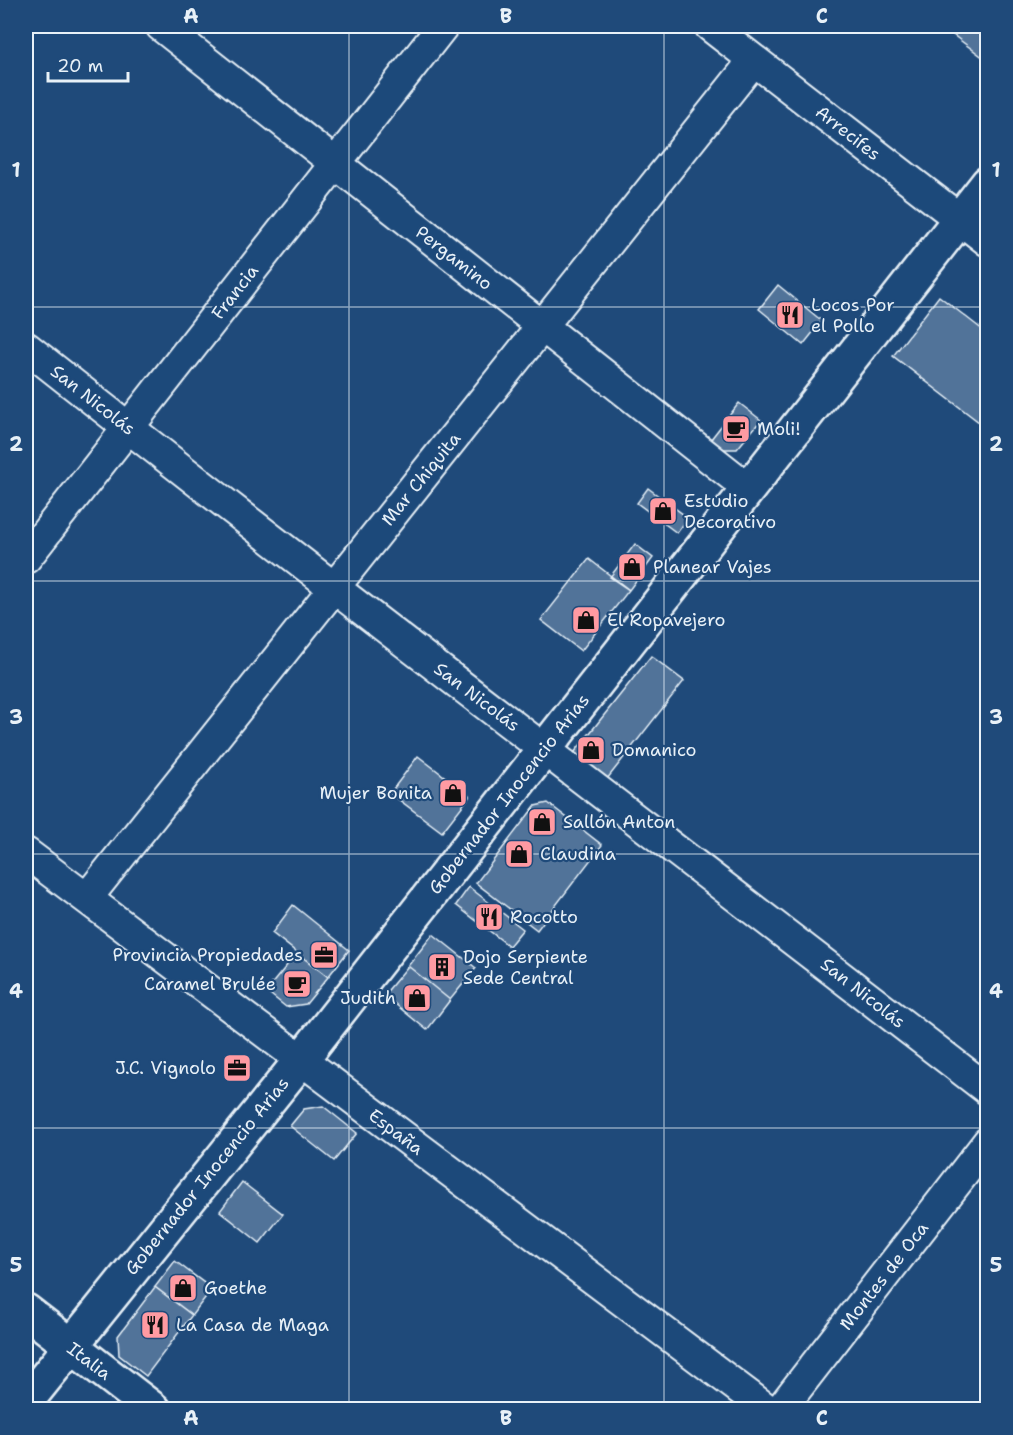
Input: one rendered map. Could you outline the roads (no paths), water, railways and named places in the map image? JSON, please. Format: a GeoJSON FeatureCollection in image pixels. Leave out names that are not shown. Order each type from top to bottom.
{"type":"FeatureCollection","features":[{"type":"Feature","properties":{"kind":"street","name":"Pergamino"},"geometry":{"type":"LineString","coordinates":[[161,26],[749,489]]}},
{"type":"Feature","properties":{"kind":"street","name":"Francia"},"geometry":{"type":"LineString","coordinates":[[26,558],[443,26]]}},
{"type":"Feature","properties":{"kind":"street","name":"Arrecifes"},"geometry":{"type":"LineString","coordinates":[[710,26],[987,241]]}},
{"type":"Feature","properties":{"kind":"street","name":"Mar Chiquita"},"geometry":{"type":"LineString","coordinates":[[87,898],[754,60]]}},
{"type":"Feature","properties":{"kind":"street","name":"Gobernador Inocencio Arias"},"geometry":{"type":"LineString","coordinates":[[26,1402],[301,1060],[987,183]]}},
{"type":"Feature","properties":{"kind":"street","name":"San Nicolás"},"geometry":{"type":"LineString","coordinates":[[26,347],[333,589],[545,748],[987,1090]]}},
{"type":"Feature","properties":{"kind":"street","name":"España"},"geometry":{"type":"LineString","coordinates":[[26,854],[768,1410]]}},
{"type":"Feature","properties":{"kind":"street","name":"Montes de Oca"},"geometry":{"type":"LineString","coordinates":[[780,1410],[987,1142]]}},
{"type":"Feature","properties":{"kind":"street","name":"Italia"},"geometry":{"type":"LineString","coordinates":[[26,1311],[69,1347],[154,1410]]}},
{"type":"Feature","properties":{"kind":"place","name":"Locos Por el Pollo"},"geometry":{"type":"Point","coordinates":[790,315]}},
{"type":"Feature","properties":{"kind":"place","name":"Moli!"},"geometry":{"type":"Point","coordinates":[736,429]}},
{"type":"Feature","properties":{"kind":"place","name":"Estudio Decorativo"},"geometry":{"type":"Point","coordinates":[663,511]}},
{"type":"Feature","properties":{"kind":"place","name":"Planear Vajes"},"geometry":{"type":"Point","coordinates":[632,567]}},
{"type":"Feature","properties":{"kind":"place","name":"El Ropavejero"},"geometry":{"type":"Point","coordinates":[586,620]}},
{"type":"Feature","properties":{"kind":"place","name":"Domanico"},"geometry":{"type":"Point","coordinates":[591,750]}},
{"type":"Feature","properties":{"kind":"place","name":"Mujer Bonita"},"geometry":{"type":"Point","coordinates":[453,793]}},
{"type":"Feature","properties":{"kind":"place","name":"Sallón Anton"},"geometry":{"type":"Point","coordinates":[542,822]}},
{"type":"Feature","properties":{"kind":"place","name":"Claudina"},"geometry":{"type":"Point","coordinates":[519,854]}},
{"type":"Feature","properties":{"kind":"place","name":"Rocotto"},"geometry":{"type":"Point","coordinates":[489,917]}},
{"type":"Feature","properties":{"kind":"place","name":"Provincia Propiedades"},"geometry":{"type":"Point","coordinates":[324,955]}},
{"type":"Feature","properties":{"kind":"place","name":"Dojo Serpiente Sede Central"},"geometry":{"type":"Point","coordinates":[442,967]}},
{"type":"Feature","properties":{"kind":"place","name":"Caramel Brulée"},"geometry":{"type":"Point","coordinates":[297,984]}},
{"type":"Feature","properties":{"kind":"place","name":"Judith"},"geometry":{"type":"Point","coordinates":[417,998]}},
{"type":"Feature","properties":{"kind":"place","name":"J.C. Vignolo"},"geometry":{"type":"Point","coordinates":[237,1068]}},
{"type":"Feature","properties":{"kind":"place","name":"Goethe"},"geometry":{"type":"Point","coordinates":[183,1288]}},
{"type":"Feature","properties":{"kind":"place","name":"La Casa de Maga"},"geometry":{"type":"Point","coordinates":[155,1325]}}]}
